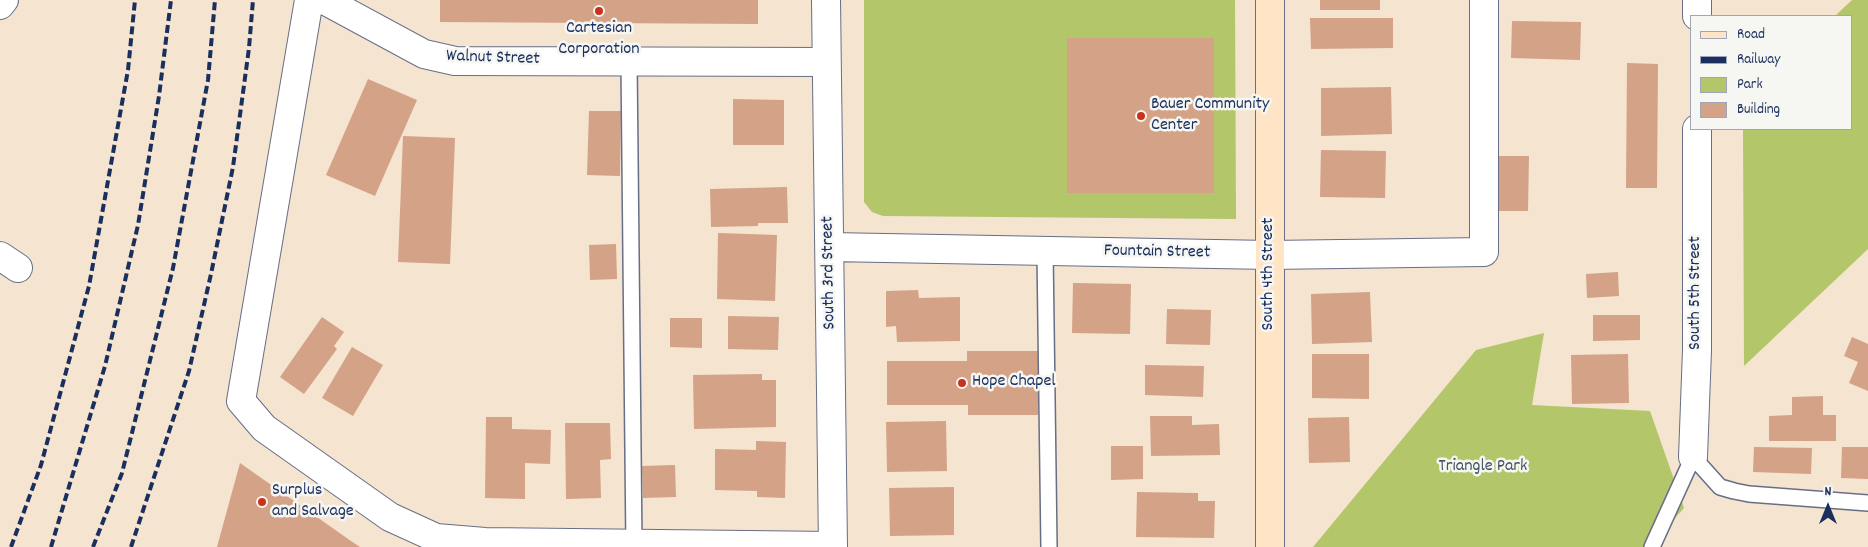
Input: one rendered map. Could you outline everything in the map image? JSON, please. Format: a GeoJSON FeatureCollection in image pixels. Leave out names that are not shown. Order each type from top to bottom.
{"type":"FeatureCollection","features":[{"type":"Feature","properties":{"kind":"main road","name":"South 4th Street"},"geometry":{"type":"LineString","coordinates":[[1270,0],[1270,547]]}},
{"type":"Feature","properties":{"kind":"street"},"geometry":{"type":"LineString","coordinates":[[0,5],[4,0]]}},
{"type":"Feature","properties":{"kind":"street"},"geometry":{"type":"LineString","coordinates":[[309,0],[241,401],[264,428],[390,517],[436,538],[485,542],[833,546]]}},
{"type":"Feature","properties":{"kind":"street","name":"Walnut Street"},"geometry":{"type":"LineString","coordinates":[[324,0],[424,54],[455,61],[826,62]]}},
{"type":"Feature","properties":{"kind":"street","name":"South 3rd Street"},"geometry":{"type":"LineString","coordinates":[[826,0],[833,546]]}},
{"type":"Feature","properties":{"kind":"street","name":"Fountain Street"},"geometry":{"type":"LineString","coordinates":[[830,247],[1270,255],[1484,252],[1484,0]]}},
{"type":"Feature","properties":{"kind":"street"},"geometry":{"type":"LineString","coordinates":[[1697,0],[1697,15]]}},
{"type":"Feature","properties":{"kind":"street","name":"South 5th Street"},"geometry":{"type":"LineString","coordinates":[[1693,458],[1697,350],[1697,130]]}},
{"type":"Feature","properties":{"kind":"lane"},"geometry":{"type":"LineString","coordinates":[[629,61],[634,545]]}},
{"type":"Feature","properties":{"kind":"lane"},"geometry":{"type":"LineString","coordinates":[[1045,251],[1049,547]]}},
{"type":"Feature","properties":{"kind":"lane"},"geometry":{"type":"LineString","coordinates":[[1652,547],[1693,458],[1720,487],[1734,491],[1750,494],[1868,503]]}},
{"type":"Feature","properties":{"kind":"green space"},"geometry":{"type":"Polygon","coordinates":[[[864,0],[1235,0],[1236,219],[883,216],[872,212],[864,202],[864,0]]]}},
{"type":"Feature","properties":{"kind":"green space"},"geometry":{"type":"Polygon","coordinates":[[[1852,0],[1868,0],[1868,249],[1744,366],[1743,130],[1853,130],[1853,15],[1836,15],[1852,0]]]}},
{"type":"Feature","properties":{"kind":"green space","name":"Triangle Park"},"geometry":{"type":"Polygon","coordinates":[[[1544,333],[1532,405],[1650,411],[1684,508],[1649,547],[1313,547],[1476,350],[1544,333]]]}},
{"type":"Feature","properties":{"kind":"building","name":"Cartesian Corporation"},"geometry":{"type":"Polygon","coordinates":[[[440,0],[758,0],[758,24],[440,22],[440,0]]]}},
{"type":"Feature","properties":{"kind":"building"},"geometry":{"type":"Polygon","coordinates":[[[1320,0],[1380,0],[1380,10],[1320,10],[1320,0]]]}},
{"type":"Feature","properties":{"kind":"building"},"geometry":{"type":"Polygon","coordinates":[[[1310,18],[1393,18],[1393,48],[1311,49],[1310,18]]]}},
{"type":"Feature","properties":{"kind":"building"},"geometry":{"type":"Polygon","coordinates":[[[1512,21],[1581,22],[1580,60],[1511,58],[1512,21]]]}},
{"type":"Feature","properties":{"kind":"building","name":"Bauer Community Center"},"geometry":{"type":"Polygon","coordinates":[[[1067,38],[1214,38],[1214,193],[1067,193],[1067,38]]]}},
{"type":"Feature","properties":{"kind":"building"},"geometry":{"type":"Polygon","coordinates":[[[1627,63],[1658,64],[1657,188],[1626,188],[1627,63]]]}},
{"type":"Feature","properties":{"kind":"building"},"geometry":{"type":"Polygon","coordinates":[[[368,79],[417,100],[375,196],[326,175],[368,79]]]}},
{"type":"Feature","properties":{"kind":"building"},"geometry":{"type":"Polygon","coordinates":[[[1391,87],[1392,134],[1321,136],[1321,88],[1391,87]]]}},
{"type":"Feature","properties":{"kind":"building"},"geometry":{"type":"Polygon","coordinates":[[[733,99],[784,100],[784,145],[733,145],[733,99]]]}},
{"type":"Feature","properties":{"kind":"building"},"geometry":{"type":"Polygon","coordinates":[[[589,111],[621,111],[620,176],[587,175],[589,111]]]}},
{"type":"Feature","properties":{"kind":"building"},"geometry":{"type":"Polygon","coordinates":[[[403,136],[455,138],[450,264],[398,262],[403,136]]]}},
{"type":"Feature","properties":{"kind":"building"},"geometry":{"type":"Polygon","coordinates":[[[1321,150],[1386,151],[1385,198],[1320,197],[1321,150]]]}},
{"type":"Feature","properties":{"kind":"building"},"geometry":{"type":"Polygon","coordinates":[[[1498,156],[1529,156],[1528,211],[1497,211],[1498,156]]]}},
{"type":"Feature","properties":{"kind":"building"},"geometry":{"type":"Polygon","coordinates":[[[787,187],[788,223],[758,223],[758,226],[711,227],[710,189],[787,187]]]}},
{"type":"Feature","properties":{"kind":"building"},"geometry":{"type":"Polygon","coordinates":[[[718,233],[777,235],[775,301],[717,299],[718,233]]]}},
{"type":"Feature","properties":{"kind":"building"},"geometry":{"type":"Polygon","coordinates":[[[616,244],[617,279],[590,280],[589,245],[616,244]]]}},
{"type":"Feature","properties":{"kind":"building"},"geometry":{"type":"Polygon","coordinates":[[[1618,272],[1619,296],[1587,298],[1586,274],[1618,272]]]}},
{"type":"Feature","properties":{"kind":"building"},"geometry":{"type":"Polygon","coordinates":[[[1073,283],[1131,284],[1130,334],[1072,333],[1073,283]]]}},
{"type":"Feature","properties":{"kind":"building"},"geometry":{"type":"Polygon","coordinates":[[[918,290],[919,298],[960,297],[960,341],[897,342],[896,326],[886,327],[886,291],[918,290]]]}},
{"type":"Feature","properties":{"kind":"building"},"geometry":{"type":"Polygon","coordinates":[[[1370,292],[1372,342],[1312,344],[1311,294],[1370,292]]]}},
{"type":"Feature","properties":{"kind":"building"},"geometry":{"type":"Polygon","coordinates":[[[1167,309],[1211,310],[1210,345],[1166,344],[1167,309]]]}},
{"type":"Feature","properties":{"kind":"building"},"geometry":{"type":"Polygon","coordinates":[[[1593,315],[1640,315],[1640,340],[1593,341],[1593,315]]]}},
{"type":"Feature","properties":{"kind":"building"},"geometry":{"type":"Polygon","coordinates":[[[728,316],[779,317],[778,350],[728,349],[728,316]]]}},
{"type":"Feature","properties":{"kind":"building"},"geometry":{"type":"Polygon","coordinates":[[[322,317],[344,332],[334,346],[337,349],[304,394],[280,377],[322,317]]]}},
{"type":"Feature","properties":{"kind":"building"},"geometry":{"type":"Polygon","coordinates":[[[670,318],[702,318],[702,348],[670,347],[670,318]]]}},
{"type":"Feature","properties":{"kind":"building"},"geometry":{"type":"Polygon","coordinates":[[[1852,337],[1868,344],[1868,391],[1849,383],[1858,362],[1844,356],[1852,337]]]}},
{"type":"Feature","properties":{"kind":"building"},"geometry":{"type":"Polygon","coordinates":[[[352,347],[383,365],[353,416],[322,398],[352,347]]]}},
{"type":"Feature","properties":{"kind":"building","name":"Hope Chapel"},"geometry":{"type":"Polygon","coordinates":[[[967,351],[1038,351],[1038,415],[968,415],[968,405],[887,405],[887,361],[967,361],[967,351]]]}},
{"type":"Feature","properties":{"kind":"building"},"geometry":{"type":"Polygon","coordinates":[[[1312,354],[1369,354],[1369,399],[1312,398],[1312,354]]]}},
{"type":"Feature","properties":{"kind":"building"},"geometry":{"type":"Polygon","coordinates":[[[1628,354],[1629,403],[1572,404],[1571,355],[1628,354]]]}},
{"type":"Feature","properties":{"kind":"building"},"geometry":{"type":"Polygon","coordinates":[[[1145,365],[1204,366],[1203,397],[1145,395],[1145,365]]]}},
{"type":"Feature","properties":{"kind":"building"},"geometry":{"type":"Polygon","coordinates":[[[762,374],[762,380],[776,380],[776,427],[694,429],[693,375],[762,374]]]}},
{"type":"Feature","properties":{"kind":"building"},"geometry":{"type":"Polygon","coordinates":[[[1823,396],[1823,415],[1836,415],[1836,441],[1769,441],[1769,416],[1792,415],[1792,397],[1823,396]]]}},
{"type":"Feature","properties":{"kind":"building"},"geometry":{"type":"Polygon","coordinates":[[[1150,416],[1192,416],[1192,425],[1219,424],[1220,455],[1151,456],[1150,416]]]}},
{"type":"Feature","properties":{"kind":"building"},"geometry":{"type":"Polygon","coordinates":[[[486,417],[512,417],[512,429],[551,430],[550,464],[525,463],[525,499],[485,498],[486,417]]]}},
{"type":"Feature","properties":{"kind":"building"},"geometry":{"type":"Polygon","coordinates":[[[1349,417],[1350,462],[1309,463],[1308,418],[1349,417]]]}},
{"type":"Feature","properties":{"kind":"building"},"geometry":{"type":"Polygon","coordinates":[[[946,421],[947,471],[887,472],[886,422],[946,421]]]}},
{"type":"Feature","properties":{"kind":"building"},"geometry":{"type":"Polygon","coordinates":[[[565,423],[610,423],[611,459],[600,460],[601,498],[566,499],[565,423]]]}},
{"type":"Feature","properties":{"kind":"building"},"geometry":{"type":"Polygon","coordinates":[[[756,441],[786,442],[785,498],[757,497],[757,491],[715,490],[715,449],[756,450],[756,441]]]}},
{"type":"Feature","properties":{"kind":"building"},"geometry":{"type":"Polygon","coordinates":[[[1111,446],[1143,446],[1143,479],[1111,480],[1111,446]]]}},
{"type":"Feature","properties":{"kind":"building"},"geometry":{"type":"Polygon","coordinates":[[[1754,447],[1812,448],[1811,474],[1753,472],[1754,447]]]}},
{"type":"Feature","properties":{"kind":"building"},"geometry":{"type":"Polygon","coordinates":[[[1842,447],[1868,447],[1868,479],[1841,478],[1842,447]]]}},
{"type":"Feature","properties":{"kind":"building","name":"Surplus and Salvage"},"geometry":{"type":"Polygon","coordinates":[[[240,463],[351,541],[360,547],[217,547],[240,463]]]}},
{"type":"Feature","properties":{"kind":"building"},"geometry":{"type":"Polygon","coordinates":[[[675,465],[676,497],[643,498],[642,466],[675,465]]]}},
{"type":"Feature","properties":{"kind":"building"},"geometry":{"type":"Polygon","coordinates":[[[954,487],[954,535],[890,536],[889,488],[954,487]]]}},
{"type":"Feature","properties":{"kind":"building"},"geometry":{"type":"Polygon","coordinates":[[[1137,492],[1198,493],[1198,501],[1215,501],[1214,538],[1136,537],[1137,492]]]}},
{"type":"Feature","properties":{"kind":"railway"},"geometry":{"type":"LineString","coordinates":[[11,547],[41,465],[89,286],[128,70],[135,0]]}},
{"type":"Feature","properties":{"kind":"railway"},"geometry":{"type":"LineString","coordinates":[[51,547],[105,366],[138,225],[159,96],[171,0]]}},
{"type":"Feature","properties":{"kind":"railway"},"geometry":{"type":"LineString","coordinates":[[93,547],[122,473],[173,268],[208,80],[215,0]]}},
{"type":"Feature","properties":{"kind":"railway"},"geometry":{"type":"LineString","coordinates":[[131,547],[189,371],[211,274],[233,167],[249,48],[253,0]]}},
{"type":"Feature","properties":{"kind":"place","name":"Cartesian Corporation"},"geometry":{"type":"Point","coordinates":[599,11]}},
{"type":"Feature","properties":{"kind":"place","name":"Bauer Community Center"},"geometry":{"type":"Point","coordinates":[1141,116]}},
{"type":"Feature","properties":{"kind":"place","name":"Hope Chapel"},"geometry":{"type":"Point","coordinates":[962,383]}},
{"type":"Feature","properties":{"kind":"place","name":"Surplus and Salvage"},"geometry":{"type":"Point","coordinates":[262,502]}}]}
